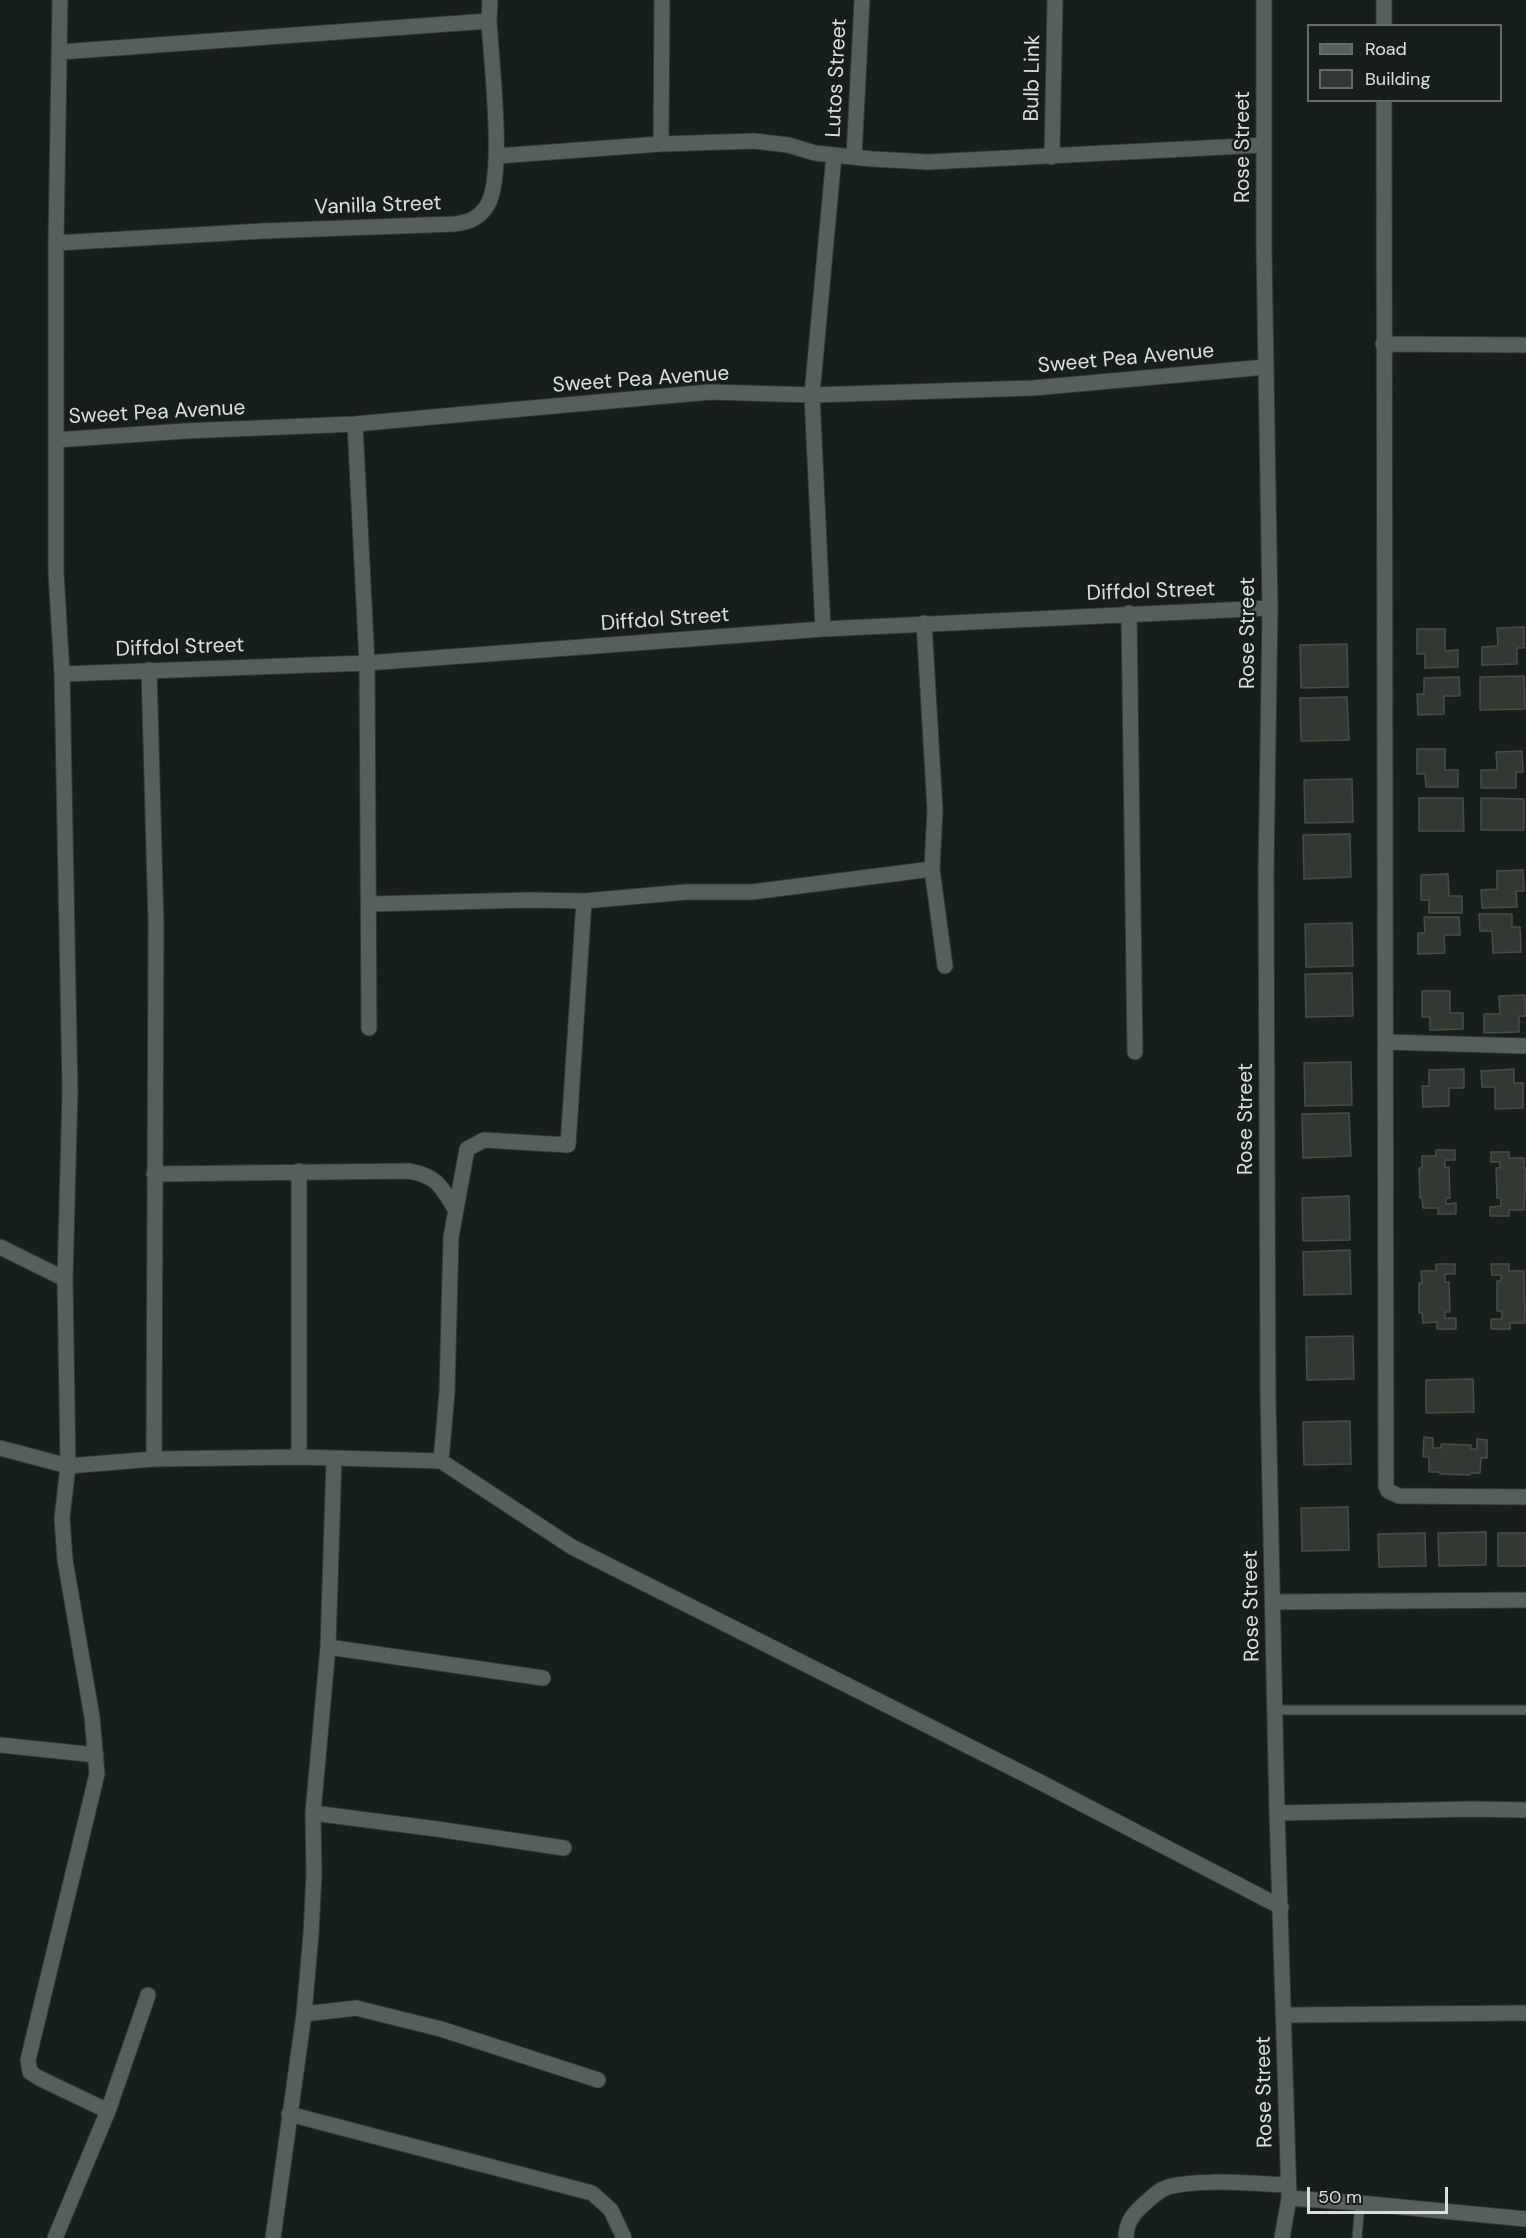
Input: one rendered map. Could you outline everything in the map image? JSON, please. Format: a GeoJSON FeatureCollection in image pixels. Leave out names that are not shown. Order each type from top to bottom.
{"type":"FeatureCollection","features":[{"type":"Feature","properties":{"kind":"street"},"geometry":{"type":"LineString","coordinates":[[60,0],[56,243],[56,572],[62,674],[70,1091],[65,1279],[68,1466],[62,1518],[64,1560],[92,1717],[97,1774],[28,2060],[30,2072],[39,2078],[108,2111]]}},
{"type":"Feature","properties":{"kind":"street","name":"Vanilla Street"},"geometry":{"type":"LineString","coordinates":[[56,243],[263,231],[465,223],[476,218],[488,204],[493,188],[497,156],[489,21],[490,0]]}},
{"type":"Feature","properties":{"kind":"street"},"geometry":{"type":"LineString","coordinates":[[661,144],[662,0]]}},
{"type":"Feature","properties":{"kind":"street","name":"Lutos Street"},"geometry":{"type":"LineString","coordinates":[[854,157],[862,0]]}},
{"type":"Feature","properties":{"kind":"street","name":"Bulb Link"},"geometry":{"type":"LineString","coordinates":[[1052,156],[1055,0]]}},
{"type":"Feature","properties":{"kind":"street","name":"Rose Street"},"geometry":{"type":"LineString","coordinates":[[1264,0],[1270,608],[1266,886],[1268,1387],[1276,1813],[1289,2191],[1282,2238]]}},
{"type":"Feature","properties":{"kind":"street"},"geometry":{"type":"LineString","coordinates":[[1384,0],[1384,24]]}},
{"type":"Feature","properties":{"kind":"street"},"geometry":{"type":"LineString","coordinates":[[60,52],[489,21]]}},
{"type":"Feature","properties":{"kind":"street"},"geometry":{"type":"LineString","coordinates":[[1384,102],[1386,1486],[1388,1491],[1399,1496],[1526,1497]]}},
{"type":"Feature","properties":{"kind":"street"},"geometry":{"type":"LineString","coordinates":[[497,156],[661,144],[754,141],[788,145],[815,153],[928,162],[1264,145]]}},
{"type":"Feature","properties":{"kind":"street"},"geometry":{"type":"LineString","coordinates":[[823,629],[812,395],[834,155]]}},
{"type":"Feature","properties":{"kind":"street"},"geometry":{"type":"LineString","coordinates":[[1383,344],[1526,345]]}},
{"type":"Feature","properties":{"kind":"street","name":"Sweet Pea Avenue"},"geometry":{"type":"LineString","coordinates":[[56,440],[185,431],[355,424],[710,392],[812,395],[1033,388],[1266,368]]}},
{"type":"Feature","properties":{"kind":"street"},"geometry":{"type":"LineString","coordinates":[[355,424],[367,663],[369,1028]]}},
{"type":"Feature","properties":{"kind":"street","name":"Diffdol Street"},"geometry":{"type":"LineString","coordinates":[[62,674],[367,663],[823,629],[1270,608]]}},
{"type":"Feature","properties":{"kind":"street"},"geometry":{"type":"LineString","coordinates":[[1129,613],[1136,1052]]}},
{"type":"Feature","properties":{"kind":"street"},"geometry":{"type":"LineString","coordinates":[[924,623],[935,810],[932,869],[945,966]]}},
{"type":"Feature","properties":{"kind":"street"},"geometry":{"type":"LineString","coordinates":[[149,670],[156,923],[153,1459]]}},
{"type":"Feature","properties":{"kind":"street"},"geometry":{"type":"LineString","coordinates":[[369,904],[585,901],[686,892],[753,892],[932,869]]}},
{"type":"Feature","properties":{"kind":"street"},"geometry":{"type":"LineString","coordinates":[[441,1461],[447,1392],[451,1237],[467,1149],[484,1140],[568,1145],[585,901]]}},
{"type":"Feature","properties":{"kind":"street"},"geometry":{"type":"LineString","coordinates":[[1387,1042],[1526,1046]]}},
{"type":"Feature","properties":{"kind":"street"},"geometry":{"type":"LineString","coordinates":[[299,1170],[299,1456]]}},
{"type":"Feature","properties":{"kind":"street"},"geometry":{"type":"LineString","coordinates":[[154,1174],[409,1170],[426,1174],[440,1184],[455,1209]]}},
{"type":"Feature","properties":{"kind":"street"},"geometry":{"type":"LineString","coordinates":[[0,1247],[65,1279]]}},
{"type":"Feature","properties":{"kind":"street"},"geometry":{"type":"LineString","coordinates":[[0,1448],[68,1466],[153,1459],[299,1456],[441,1461],[572,1547],[1038,1781],[1281,1907]]}},
{"type":"Feature","properties":{"kind":"street"},"geometry":{"type":"LineString","coordinates":[[273,2238],[304,2014],[312,1934],[313,1814],[328,1647],[334,1459]]}},
{"type":"Feature","properties":{"kind":"street"},"geometry":{"type":"LineString","coordinates":[[1273,1602],[1526,1600]]}},
{"type":"Feature","properties":{"kind":"street"},"geometry":{"type":"LineString","coordinates":[[328,1647],[543,1678]]}},
{"type":"Feature","properties":{"kind":"street"},"geometry":{"type":"LineString","coordinates":[[0,1745],[96,1755]]}},
{"type":"Feature","properties":{"kind":"street"},"geometry":{"type":"LineString","coordinates":[[1276,1813],[1526,1810]]}},
{"type":"Feature","properties":{"kind":"street"},"geometry":{"type":"LineString","coordinates":[[313,1814],[564,1848]]}},
{"type":"Feature","properties":{"kind":"street"},"geometry":{"type":"LineString","coordinates":[[55,2238],[108,2111],[148,1995]]}},
{"type":"Feature","properties":{"kind":"street"},"geometry":{"type":"LineString","coordinates":[[304,2014],[356,2008],[441,2029],[598,2080]]}},
{"type":"Feature","properties":{"kind":"street"},"geometry":{"type":"LineString","coordinates":[[1284,2015],[1526,2013]]}},
{"type":"Feature","properties":{"kind":"street"},"geometry":{"type":"LineString","coordinates":[[289,2114],[592,2193],[611,2210],[624,2238]]}},
{"type":"Feature","properties":{"kind":"street"},"geometry":{"type":"LineString","coordinates":[[1126,2238],[1130,2220],[1154,2195],[1167,2188],[1225,2183],[1360,2203],[1526,2219]]}},
{"type":"Feature","properties":{"kind":"lane"},"geometry":{"type":"LineString","coordinates":[[1275,1710],[1526,1710]]}},
{"type":"Feature","properties":{"kind":"lane"},"geometry":{"type":"LineString","coordinates":[[1357,2238],[1360,2203]]}},
{"type":"Feature","properties":{"kind":"building"},"geometry":{"type":"Polygon","coordinates":[[[1524,627],[1524,648],[1517,648],[1517,664],[1482,665],[1482,647],[1498,646],[1497,628],[1524,627]]]}},
{"type":"Feature","properties":{"kind":"building"},"geometry":{"type":"Polygon","coordinates":[[[1417,629],[1445,629],[1445,651],[1458,650],[1458,667],[1425,668],[1425,654],[1417,654],[1417,629]]]}},
{"type":"Feature","properties":{"kind":"building"},"geometry":{"type":"Polygon","coordinates":[[[1347,644],[1348,687],[1301,688],[1300,645],[1347,644]]]}},
{"type":"Feature","properties":{"kind":"building"},"geometry":{"type":"Polygon","coordinates":[[[1524,676],[1525,709],[1480,710],[1480,677],[1524,676]]]}},
{"type":"Feature","properties":{"kind":"building"},"geometry":{"type":"Polygon","coordinates":[[[1459,677],[1460,696],[1444,696],[1444,714],[1418,715],[1417,694],[1424,694],[1424,678],[1459,677]]]}},
{"type":"Feature","properties":{"kind":"building"},"geometry":{"type":"Polygon","coordinates":[[[1347,697],[1349,740],[1301,741],[1300,698],[1347,697]]]}},
{"type":"Feature","properties":{"kind":"building"},"geometry":{"type":"Polygon","coordinates":[[[1417,749],[1445,749],[1445,770],[1458,770],[1458,787],[1426,787],[1425,774],[1417,774],[1417,749]]]}},
{"type":"Feature","properties":{"kind":"building"},"geometry":{"type":"Polygon","coordinates":[[[1522,751],[1523,772],[1516,772],[1516,788],[1481,788],[1481,770],[1497,770],[1496,752],[1522,751]]]}},
{"type":"Feature","properties":{"kind":"building"},"geometry":{"type":"Polygon","coordinates":[[[1352,779],[1353,822],[1305,823],[1304,780],[1352,779]]]}},
{"type":"Feature","properties":{"kind":"building"},"geometry":{"type":"Polygon","coordinates":[[[1419,798],[1463,798],[1464,831],[1419,831],[1419,798]]]}},
{"type":"Feature","properties":{"kind":"building"},"geometry":{"type":"Polygon","coordinates":[[[1481,798],[1524,799],[1524,830],[1481,830],[1481,798]]]}},
{"type":"Feature","properties":{"kind":"building"},"geometry":{"type":"Polygon","coordinates":[[[1350,834],[1351,877],[1304,879],[1303,835],[1350,834]]]}},
{"type":"Feature","properties":{"kind":"building"},"geometry":{"type":"Polygon","coordinates":[[[1523,870],[1524,891],[1516,891],[1517,907],[1482,908],[1481,890],[1497,889],[1497,871],[1523,870]]]}},
{"type":"Feature","properties":{"kind":"building"},"geometry":{"type":"Polygon","coordinates":[[[1448,874],[1449,896],[1462,896],[1462,913],[1429,913],[1429,900],[1421,900],[1421,875],[1448,874]]]}},
{"type":"Feature","properties":{"kind":"building"},"geometry":{"type":"Polygon","coordinates":[[[1479,914],[1512,914],[1512,927],[1520,927],[1521,952],[1493,953],[1492,931],[1480,931],[1479,914]]]}},
{"type":"Feature","properties":{"kind":"building"},"geometry":{"type":"Polygon","coordinates":[[[1424,917],[1459,917],[1460,935],[1444,935],[1445,953],[1418,954],[1418,933],[1425,933],[1424,917]]]}},
{"type":"Feature","properties":{"kind":"building"},"geometry":{"type":"Polygon","coordinates":[[[1352,923],[1353,966],[1306,967],[1305,924],[1352,923]]]}},
{"type":"Feature","properties":{"kind":"building"},"geometry":{"type":"Polygon","coordinates":[[[1352,973],[1353,1016],[1306,1017],[1305,974],[1352,973]]]}},
{"type":"Feature","properties":{"kind":"building"},"geometry":{"type":"Polygon","coordinates":[[[1422,991],[1450,991],[1450,1013],[1463,1013],[1463,1029],[1430,1030],[1430,1017],[1422,1017],[1422,991]]]}},
{"type":"Feature","properties":{"kind":"building"},"geometry":{"type":"Polygon","coordinates":[[[1525,995],[1526,1016],[1519,1016],[1519,1032],[1484,1033],[1484,1014],[1500,1014],[1499,996],[1525,995]]]}},
{"type":"Feature","properties":{"kind":"building"},"geometry":{"type":"Polygon","coordinates":[[[1351,1062],[1352,1105],[1305,1106],[1304,1063],[1351,1062]]]}},
{"type":"Feature","properties":{"kind":"building"},"geometry":{"type":"Polygon","coordinates":[[[1464,1069],[1464,1088],[1449,1088],[1449,1106],[1423,1107],[1422,1086],[1429,1086],[1429,1070],[1464,1069]]]}},
{"type":"Feature","properties":{"kind":"building"},"geometry":{"type":"Polygon","coordinates":[[[1514,1069],[1514,1083],[1523,1083],[1523,1108],[1495,1109],[1495,1087],[1482,1087],[1481,1071],[1514,1069]]]}},
{"type":"Feature","properties":{"kind":"building"},"geometry":{"type":"Polygon","coordinates":[[[1349,1113],[1351,1156],[1303,1158],[1302,1114],[1349,1113]]]}},
{"type":"Feature","properties":{"kind":"building"},"geometry":{"type":"Polygon","coordinates":[[[1436,1150],[1455,1150],[1455,1160],[1445,1160],[1445,1168],[1449,1167],[1450,1198],[1446,1198],[1446,1204],[1456,1203],[1456,1214],[1438,1214],[1438,1208],[1423,1208],[1422,1198],[1420,1198],[1419,1168],[1422,1168],[1422,1156],[1436,1156],[1436,1150]]]}},
{"type":"Feature","properties":{"kind":"building"},"geometry":{"type":"Polygon","coordinates":[[[1491,1152],[1509,1152],[1509,1158],[1524,1158],[1524,1168],[1526,1168],[1524,1210],[1509,1210],[1509,1216],[1490,1216],[1490,1207],[1501,1206],[1501,1198],[1497,1198],[1496,1168],[1500,1168],[1500,1162],[1491,1162],[1491,1152]]]}},
{"type":"Feature","properties":{"kind":"building"},"geometry":{"type":"Polygon","coordinates":[[[1349,1196],[1350,1240],[1303,1241],[1302,1198],[1349,1196]]]}},
{"type":"Feature","properties":{"kind":"building"},"geometry":{"type":"Polygon","coordinates":[[[1350,1250],[1351,1294],[1304,1295],[1303,1252],[1350,1250]]]}},
{"type":"Feature","properties":{"kind":"building"},"geometry":{"type":"Polygon","coordinates":[[[1436,1264],[1455,1264],[1455,1274],[1445,1274],[1445,1282],[1449,1282],[1450,1312],[1445,1312],[1445,1318],[1456,1318],[1456,1329],[1437,1329],[1437,1322],[1423,1323],[1422,1313],[1419,1313],[1421,1271],[1436,1271],[1436,1264]]]}},
{"type":"Feature","properties":{"kind":"building"},"geometry":{"type":"Polygon","coordinates":[[[1491,1264],[1509,1264],[1509,1271],[1524,1271],[1525,1323],[1510,1323],[1510,1329],[1491,1329],[1491,1319],[1502,1319],[1502,1311],[1497,1311],[1497,1281],[1501,1281],[1501,1275],[1492,1275],[1491,1264]]]}},
{"type":"Feature","properties":{"kind":"building"},"geometry":{"type":"Polygon","coordinates":[[[1353,1336],[1354,1379],[1307,1380],[1306,1337],[1353,1336]]]}},
{"type":"Feature","properties":{"kind":"building"},"geometry":{"type":"Polygon","coordinates":[[[1473,1379],[1474,1412],[1426,1413],[1426,1380],[1473,1379]]]}},
{"type":"Feature","properties":{"kind":"building"},"geometry":{"type":"Polygon","coordinates":[[[1350,1421],[1351,1464],[1304,1465],[1303,1422],[1350,1421]]]}},
{"type":"Feature","properties":{"kind":"building"},"geometry":{"type":"Polygon","coordinates":[[[1424,1437],[1433,1438],[1433,1448],[1441,1448],[1441,1444],[1471,1445],[1471,1449],[1477,1449],[1477,1439],[1487,1440],[1487,1458],[1481,1458],[1480,1473],[1470,1475],[1429,1472],[1429,1457],[1423,1457],[1424,1437]]]}},
{"type":"Feature","properties":{"kind":"building"},"geometry":{"type":"Polygon","coordinates":[[[1348,1507],[1349,1550],[1302,1551],[1301,1508],[1348,1507]]]}},
{"type":"Feature","properties":{"kind":"building"},"geometry":{"type":"Polygon","coordinates":[[[1486,1532],[1486,1565],[1439,1566],[1438,1533],[1486,1532]]]}},
{"type":"Feature","properties":{"kind":"building"},"geometry":{"type":"Polygon","coordinates":[[[1425,1533],[1426,1566],[1379,1567],[1378,1534],[1425,1533]]]}},
{"type":"Feature","properties":{"kind":"building"},"geometry":{"type":"Polygon","coordinates":[[[1498,1533],[1526,1533],[1526,1566],[1498,1566],[1498,1533]]]}}]}
